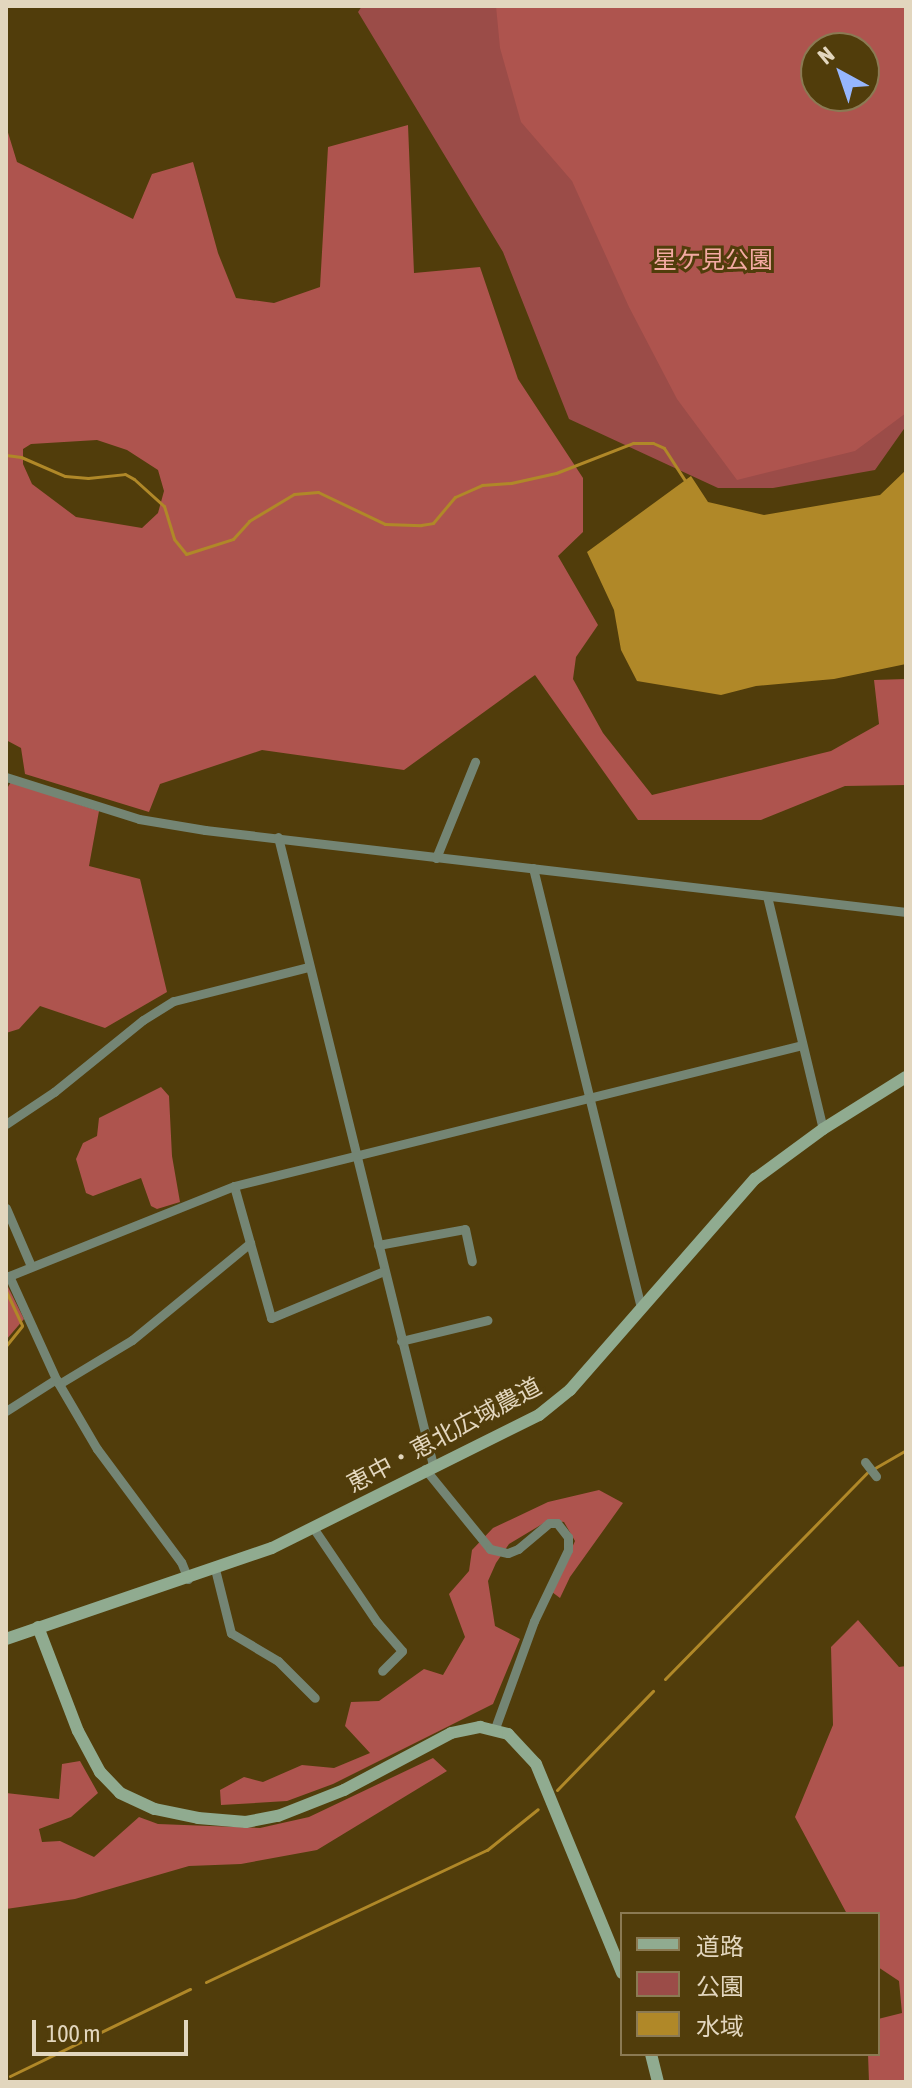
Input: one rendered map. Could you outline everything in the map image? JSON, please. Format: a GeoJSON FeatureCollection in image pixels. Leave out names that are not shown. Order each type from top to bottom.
{"type":"FeatureCollection","features":[{"type":"Feature","properties":{"kind":"street"},"geometry":{"type":"LineString","coordinates":[[436,858],[475,762]]}},
{"type":"Feature","properties":{"kind":"street"},"geometry":{"type":"LineString","coordinates":[[6,777],[139,819],[436,858],[906,912]]}},
{"type":"Feature","properties":{"kind":"street"},"geometry":{"type":"LineString","coordinates":[[278,837],[308,967],[358,1156],[429,1467],[490,1549],[508,1553],[518,1549],[549,1523],[557,1523],[568,1537],[568,1550],[534,1621],[495,1728]]}},
{"type":"Feature","properties":{"kind":"street"},"geometry":{"type":"LineString","coordinates":[[533,868],[641,1309]]}},
{"type":"Feature","properties":{"kind":"street"},"geometry":{"type":"LineString","coordinates":[[767,896],[823,1129]]}},
{"type":"Feature","properties":{"kind":"street"},"geometry":{"type":"LineString","coordinates":[[6,1124],[54,1092],[143,1020],[174,1001],[308,967]]}},
{"type":"Feature","properties":{"kind":"street"},"geometry":{"type":"LineString","coordinates":[[188,1579],[181,1562],[97,1449],[58,1382],[9,1276],[234,1186],[802,1045]]}},
{"type":"Feature","properties":{"kind":"street","name":"恵中・恵北広域農道"},"geometry":{"type":"LineString","coordinates":[[6,1639],[188,1579],[314,1529],[429,1467],[519,1427],[554,1405],[755,1179],[823,1129],[906,1077]]}},
{"type":"Feature","properties":{"kind":"street"},"geometry":{"type":"LineString","coordinates":[[234,1186],[271,1318],[384,1271]]}},
{"type":"Feature","properties":{"kind":"street"},"geometry":{"type":"LineString","coordinates":[[6,1208],[31,1266]]}},
{"type":"Feature","properties":{"kind":"street"},"geometry":{"type":"LineString","coordinates":[[378,1245],[465,1229],[472,1261]]}},
{"type":"Feature","properties":{"kind":"street"},"geometry":{"type":"LineString","coordinates":[[6,1411],[132,1340],[250,1243]]}},
{"type":"Feature","properties":{"kind":"street"},"geometry":{"type":"LineString","coordinates":[[401,1341],[488,1320]]}},
{"type":"Feature","properties":{"kind":"street"},"geometry":{"type":"LineString","coordinates":[[866,1464],[876,1476]]}},
{"type":"Feature","properties":{"kind":"street"},"geometry":{"type":"LineString","coordinates":[[314,1529],[377,1622],[402,1651],[382,1671]]}},
{"type":"Feature","properties":{"kind":"street"},"geometry":{"type":"LineString","coordinates":[[215,1569],[231,1633],[278,1661],[315,1698]]}},
{"type":"Feature","properties":{"kind":"street"},"geometry":{"type":"LineString","coordinates":[[38,1627],[78,1731],[100,1772],[120,1793],[155,1809],[198,1818],[246,1822],[278,1816],[344,1790],[451,1733],[468,1728],[495,1728],[516,1739],[536,1764],[620,1968]]}},
{"type":"Feature","properties":{"kind":"street"},"geometry":{"type":"LineString","coordinates":[[652,2056],[658,2082]]}},
{"type":"Feature","properties":{"kind":"green space","name":"星ケ見公園"},"geometry":{"type":"Polygon","coordinates":[[[362,6],[906,6],[906,426],[875,470],[773,488],[718,488],[569,419],[503,252],[358,12],[362,6]]]}},
{"type":"Feature","properties":{"kind":"green space","name":"星ケ見公園"},"geometry":{"type":"Polygon","coordinates":[[[496,6],[906,6],[906,413],[855,451],[737,480],[677,399],[629,307],[572,181],[521,122],[500,48],[496,6]]]}},
{"type":"Feature","properties":{"kind":"green space"},"geometry":{"type":"Polygon","coordinates":[[[408,125],[414,273],[480,267],[518,379],[583,478],[583,532],[558,556],[598,625],[576,657],[573,679],[603,733],[652,795],[831,751],[879,724],[874,680],[906,679],[906,785],[845,786],[761,820],[638,820],[535,675],[404,770],[262,750],[160,784],[149,812],[25,774],[21,748],[6,740],[6,126],[17,162],[133,219],[152,174],[193,162],[218,253],[236,298],[274,303],[320,287],[328,147],[408,125]],[[97,440],[31,444],[23,449],[23,464],[32,484],[76,517],[142,528],[158,513],[164,491],[158,470],[127,450],[97,440]]]}},
{"type":"Feature","properties":{"kind":"green space"},"geometry":{"type":"Polygon","coordinates":[[[11,782],[99,811],[89,866],[140,879],[167,992],[105,1028],[40,1006],[19,1029],[6,1033],[6,790],[11,782]]]}},
{"type":"Feature","properties":{"kind":"green space"},"geometry":{"type":"Polygon","coordinates":[[[161,1087],[169,1096],[172,1156],[180,1202],[157,1209],[151,1206],[141,1178],[93,1196],[86,1193],[76,1159],[83,1143],[97,1136],[99,1118],[161,1087]]]}},
{"type":"Feature","properties":{"kind":"green space"},"geometry":{"type":"Polygon","coordinates":[[[6,1283],[24,1319],[6,1340],[6,1283]]]}},
{"type":"Feature","properties":{"kind":"green space"},"geometry":{"type":"Polygon","coordinates":[[[599,1490],[623,1503],[570,1577],[560,1598],[552,1592],[575,1541],[564,1522],[549,1520],[509,1544],[496,1563],[488,1581],[495,1626],[520,1639],[493,1704],[333,1784],[287,1801],[221,1805],[220,1790],[244,1777],[263,1782],[302,1765],[334,1768],[370,1753],[345,1726],[351,1702],[379,1701],[424,1669],[443,1675],[465,1637],[449,1594],[469,1571],[472,1550],[493,1528],[548,1502],[599,1490]]]}},
{"type":"Feature","properties":{"kind":"green space"},"geometry":{"type":"Polygon","coordinates":[[[858,1620],[899,1667],[906,1666],[906,2082],[869,2082],[868,2056],[880,2056],[880,2018],[902,2013],[899,1981],[880,1968],[880,1912],[846,1912],[795,1817],[833,1725],[831,1647],[858,1620]]]}},
{"type":"Feature","properties":{"kind":"green space"},"geometry":{"type":"Polygon","coordinates":[[[433,1758],[447,1771],[317,1850],[241,1864],[189,1866],[75,1899],[6,1909],[6,1793],[59,1799],[62,1764],[80,1761],[98,1793],[71,1817],[39,1829],[42,1842],[60,1841],[94,1857],[139,1817],[158,1824],[260,1828],[309,1817],[433,1758]]]}},
{"type":"Feature","properties":{"kind":"water"},"geometry":{"type":"Polygon","coordinates":[[[906,470],[906,664],[834,679],[756,686],[721,695],[637,681],[621,650],[614,610],[587,552],[691,476],[708,502],[764,515],[880,495],[906,470]]]}},
{"type":"Feature","properties":{"kind":"waterway"},"geometry":{"type":"LineString","coordinates":[[6,455],[21,457],[65,476],[88,478],[125,474],[164,506],[174,539],[186,554],[233,539],[249,521],[294,494],[318,492],[385,524],[421,525],[433,523],[455,497],[482,485],[511,483],[556,473],[633,443],[653,443],[664,448],[686,482]]}},
{"type":"Feature","properties":{"kind":"waterway"},"geometry":{"type":"LineString","coordinates":[[6,1291],[22,1326],[6,1346]]}},
{"type":"Feature","properties":{"kind":"waterway"},"geometry":{"type":"LineString","coordinates":[[875,1468],[906,1450]]}},
{"type":"Feature","properties":{"kind":"waterway"},"geometry":{"type":"LineString","coordinates":[[665,1679],[868,1472]]}},
{"type":"Feature","properties":{"kind":"waterway"},"geometry":{"type":"LineString","coordinates":[[557,1790],[653,1691]]}},
{"type":"Feature","properties":{"kind":"waterway"},"geometry":{"type":"LineString","coordinates":[[206,1982],[487,1850],[538,1809]]}},
{"type":"Feature","properties":{"kind":"waterway"},"geometry":{"type":"LineString","coordinates":[[10,2076],[190,1989]]}}]}
